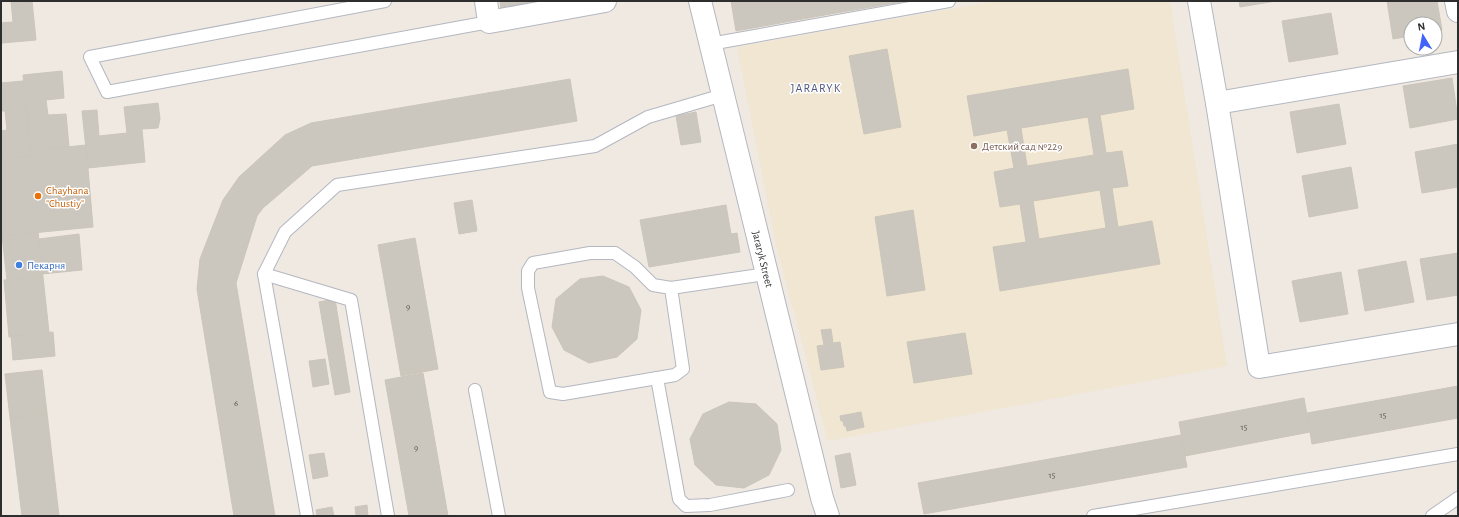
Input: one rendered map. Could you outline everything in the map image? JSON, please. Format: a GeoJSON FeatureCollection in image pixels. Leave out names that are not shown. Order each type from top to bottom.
{"type":"FeatureCollection","features":[{"type":"Feature","properties":{"kind":"street"},"geometry":{"type":"LineString","coordinates":[[488,11],[605,1]]}},
{"type":"Feature","properties":{"kind":"street","name":"Jararyk Street"},"geometry":{"type":"LineString","coordinates":[[700,1],[766,274],[822,498],[828,516]]}},
{"type":"Feature","properties":{"kind":"street"},"geometry":{"type":"LineString","coordinates":[[1199,1],[1217,103],[1259,367],[1458,334]]}},
{"type":"Feature","properties":{"kind":"street"},"geometry":{"type":"LineString","coordinates":[[1456,1],[1458,11]]}},
{"type":"Feature","properties":{"kind":"street"},"geometry":{"type":"LineString","coordinates":[[1217,103],[1458,62]]}},
{"type":"Feature","properties":{"kind":"lane"},"geometry":{"type":"LineString","coordinates":[[385,1],[90,57],[107,92],[488,11]]}},
{"type":"Feature","properties":{"kind":"lane"},"geometry":{"type":"LineString","coordinates":[[710,44],[949,1]]}},
{"type":"Feature","properties":{"kind":"lane"},"geometry":{"type":"LineString","coordinates":[[306,516],[264,274],[285,232],[337,185],[595,146],[648,118],[723,95]]}},
{"type":"Feature","properties":{"kind":"lane"},"geometry":{"type":"LineString","coordinates":[[671,288],[684,369],[675,375],[563,394],[550,392],[528,288],[528,271],[534,264],[590,253],[615,254],[635,268],[653,284],[671,288],[766,274]]}},
{"type":"Feature","properties":{"kind":"lane"},"geometry":{"type":"LineString","coordinates":[[264,274],[351,300],[388,516]]}},
{"type":"Feature","properties":{"kind":"lane"},"geometry":{"type":"LineString","coordinates":[[657,378],[679,498],[686,506],[710,505],[788,490]]}},
{"type":"Feature","properties":{"kind":"lane"},"geometry":{"type":"LineString","coordinates":[[475,390],[499,516]]}},
{"type":"Feature","properties":{"kind":"lane"},"geometry":{"type":"LineString","coordinates":[[1093,516],[1458,454]]}},
{"type":"Feature","properties":{"kind":"lane"},"geometry":{"type":"LineString","coordinates":[[1432,516],[1458,498]]}},
{"type":"Feature","properties":{"kind":"shaded area","name":"Детский сад №229"},"geometry":{"type":"Polygon","coordinates":[[[996,1],[1170,1],[1227,366],[828,441],[776,244],[737,47],[996,1]]]}},
{"type":"Feature","properties":{"kind":"building"},"geometry":{"type":"Polygon","coordinates":[[[11,1],[32,1],[36,40],[1,42],[1,23],[13,22],[11,1]]]}},
{"type":"Feature","properties":{"kind":"building"},"geometry":{"type":"Polygon","coordinates":[[[500,1],[542,1],[542,4],[501,10],[500,1]]]}},
{"type":"Feature","properties":{"kind":"building"},"geometry":{"type":"Polygon","coordinates":[[[731,1],[834,1],[836,13],[736,31],[731,1]]]}},
{"type":"Feature","properties":{"kind":"building"},"geometry":{"type":"Polygon","coordinates":[[[834,1],[907,1],[836,13],[834,1]]]}},
{"type":"Feature","properties":{"kind":"building"},"geometry":{"type":"Polygon","coordinates":[[[1239,1],[1276,1],[1240,7],[1239,1]]]}},
{"type":"Feature","properties":{"kind":"building"},"geometry":{"type":"Polygon","coordinates":[[[1387,1],[1437,1],[1440,16],[1403,16],[1403,37],[1393,39],[1387,1]]]}},
{"type":"Feature","properties":{"kind":"building"},"geometry":{"type":"Polygon","coordinates":[[[1331,13],[1338,54],[1289,62],[1282,21],[1331,13]]]}},
{"type":"Feature","properties":{"kind":"building"},"geometry":{"type":"Polygon","coordinates":[[[887,49],[901,127],[864,134],[849,56],[887,49]]]}},
{"type":"Feature","properties":{"kind":"building"},"geometry":{"type":"Polygon","coordinates":[[[1128,69],[1134,109],[1100,115],[1106,153],[1122,151],[1128,186],[1112,188],[1118,227],[1152,221],[1160,264],[1000,291],[993,247],[1026,242],[1020,204],[1000,207],[994,172],[1014,168],[1007,130],[974,136],[967,96],[1128,69]],[[1088,117],[1021,128],[1027,166],[1094,155],[1088,117]],[[1100,190],[1033,201],[1039,239],[1106,228],[1100,190]]]}},
{"type":"Feature","properties":{"kind":"building"},"geometry":{"type":"Polygon","coordinates":[[[62,71],[64,98],[46,100],[48,115],[66,114],[69,147],[30,151],[23,75],[62,71]]]}},
{"type":"Feature","properties":{"kind":"building"},"geometry":{"type":"Polygon","coordinates":[[[1452,78],[1458,119],[1410,128],[1403,86],[1452,78]]]}},
{"type":"Feature","properties":{"kind":"building"},"geometry":{"type":"Polygon","coordinates":[[[570,79],[577,121],[312,166],[263,208],[257,216],[236,283],[275,516],[234,516],[197,289],[200,259],[223,200],[239,177],[285,135],[311,123],[570,79]]]}},
{"type":"Feature","properties":{"kind":"building"},"geometry":{"type":"Polygon","coordinates":[[[23,81],[31,156],[1,159],[1,131],[7,130],[5,111],[1,111],[1,83],[23,81]]]}},
{"type":"Feature","properties":{"kind":"building"},"geometry":{"type":"Polygon","coordinates":[[[158,103],[160,119],[158,128],[142,129],[145,162],[88,168],[82,111],[97,110],[99,136],[127,133],[124,107],[158,103]]]}},
{"type":"Feature","properties":{"kind":"building"},"geometry":{"type":"Polygon","coordinates":[[[1339,104],[1346,144],[1297,153],[1290,112],[1339,104]]]}},
{"type":"Feature","properties":{"kind":"building"},"geometry":{"type":"Polygon","coordinates":[[[696,112],[701,142],[681,145],[676,116],[696,112]]]}},
{"type":"Feature","properties":{"kind":"building"},"geometry":{"type":"Polygon","coordinates":[[[1458,144],[1458,187],[1422,193],[1415,152],[1458,144]]]}},
{"type":"Feature","properties":{"kind":"building"},"geometry":{"type":"Polygon","coordinates":[[[86,145],[93,227],[2,236],[1,159],[31,156],[30,151],[86,145]]]}},
{"type":"Feature","properties":{"kind":"building"},"geometry":{"type":"Polygon","coordinates":[[[1351,167],[1358,208],[1309,217],[1302,176],[1351,167]]]}},
{"type":"Feature","properties":{"kind":"building"},"geometry":{"type":"Polygon","coordinates":[[[472,200],[477,231],[459,234],[454,203],[472,200]]]}},
{"type":"Feature","properties":{"kind":"building"},"geometry":{"type":"Polygon","coordinates":[[[726,205],[731,234],[737,233],[740,252],[649,267],[640,220],[726,205]]]}},
{"type":"Feature","properties":{"kind":"building"},"geometry":{"type":"Polygon","coordinates":[[[913,210],[925,290],[887,296],[875,217],[913,210]]]}},
{"type":"Feature","properties":{"kind":"building"},"geometry":{"type":"Polygon","coordinates":[[[38,232],[43,277],[7,280],[2,236],[38,232]]]}},
{"type":"Feature","properties":{"kind":"building"},"geometry":{"type":"Polygon","coordinates":[[[79,234],[82,270],[42,274],[39,239],[79,234]]]}},
{"type":"Feature","properties":{"kind":"building"},"geometry":{"type":"Polygon","coordinates":[[[415,238],[438,369],[401,376],[378,245],[415,238]]]}},
{"type":"Feature","properties":{"kind":"building"},"geometry":{"type":"Polygon","coordinates":[[[1458,253],[1458,295],[1427,300],[1420,259],[1458,253]]]}},
{"type":"Feature","properties":{"kind":"building"},"geometry":{"type":"Polygon","coordinates":[[[1406,261],[1414,302],[1365,311],[1358,270],[1406,261]]]}},
{"type":"Feature","properties":{"kind":"building"},"geometry":{"type":"Polygon","coordinates":[[[1341,272],[1348,314],[1300,322],[1292,281],[1341,272]]]}},
{"type":"Feature","properties":{"kind":"building"},"geometry":{"type":"Polygon","coordinates":[[[603,276],[629,287],[641,310],[637,339],[617,357],[589,363],[564,350],[552,327],[556,299],[580,279],[603,276]]]}},
{"type":"Feature","properties":{"kind":"building"},"geometry":{"type":"Polygon","coordinates":[[[43,277],[49,332],[9,337],[4,280],[43,277]]]}},
{"type":"Feature","properties":{"kind":"building"},"geometry":{"type":"Polygon","coordinates":[[[335,299],[350,392],[335,395],[319,302],[335,299]]]}},
{"type":"Feature","properties":{"kind":"building"},"geometry":{"type":"Polygon","coordinates":[[[831,329],[833,343],[840,342],[844,367],[821,370],[817,346],[824,345],[821,330],[831,329]]]}},
{"type":"Feature","properties":{"kind":"building"},"geometry":{"type":"Polygon","coordinates":[[[53,332],[55,356],[13,360],[11,336],[53,332]]]}},
{"type":"Feature","properties":{"kind":"building"},"geometry":{"type":"Polygon","coordinates":[[[965,333],[972,374],[914,383],[907,342],[965,333]]]}},
{"type":"Feature","properties":{"kind":"building"},"geometry":{"type":"Polygon","coordinates":[[[325,359],[329,384],[313,387],[309,361],[325,359]]]}},
{"type":"Feature","properties":{"kind":"building"},"geometry":{"type":"Polygon","coordinates":[[[42,370],[47,413],[10,418],[5,374],[42,370]]]}},
{"type":"Feature","properties":{"kind":"building"},"geometry":{"type":"Polygon","coordinates":[[[423,373],[448,516],[409,516],[385,380],[423,373]]]}},
{"type":"Feature","properties":{"kind":"building"},"geometry":{"type":"Polygon","coordinates":[[[1458,386],[1458,418],[1312,444],[1307,413],[1458,386]]]}},
{"type":"Feature","properties":{"kind":"building"},"geometry":{"type":"Polygon","coordinates":[[[1304,398],[1310,432],[1185,456],[1179,422],[1304,398]]]}},
{"type":"Feature","properties":{"kind":"building"},"geometry":{"type":"Polygon","coordinates":[[[729,402],[756,404],[777,424],[781,450],[769,475],[744,488],[716,485],[695,465],[690,439],[703,414],[729,402]]]}},
{"type":"Feature","properties":{"kind":"building"},"geometry":{"type":"Polygon","coordinates":[[[861,412],[864,427],[847,431],[843,421],[841,421],[840,416],[861,412]]]}},
{"type":"Feature","properties":{"kind":"building"},"geometry":{"type":"Polygon","coordinates":[[[47,413],[59,516],[22,516],[10,418],[47,413]]]}},
{"type":"Feature","properties":{"kind":"building"},"geometry":{"type":"Polygon","coordinates":[[[1181,435],[1187,467],[924,514],[918,483],[1181,435]]]}},
{"type":"Feature","properties":{"kind":"building"},"geometry":{"type":"Polygon","coordinates":[[[324,453],[328,476],[313,479],[309,455],[324,453]]]}},
{"type":"Feature","properties":{"kind":"building"},"geometry":{"type":"Polygon","coordinates":[[[850,453],[856,485],[841,488],[835,456],[850,453]]]}},
{"type":"Feature","properties":{"kind":"building"},"geometry":{"type":"Polygon","coordinates":[[[367,505],[368,516],[356,516],[355,507],[367,505]]]}},
{"type":"Feature","properties":{"kind":"building"},"geometry":{"type":"Polygon","coordinates":[[[332,507],[334,516],[317,516],[316,510],[332,507]]]}},
{"type":"Feature","properties":{"kind":"place","name":"Детский сад №229"},"geometry":{"type":"Point","coordinates":[974,146]}},
{"type":"Feature","properties":{"kind":"place","name":"Chayhana \"Chustiy\""},"geometry":{"type":"Point","coordinates":[38,196]}},
{"type":"Feature","properties":{"kind":"place","name":"Пекарня"},"geometry":{"type":"Point","coordinates":[19,265]}},
{"type":"Feature","properties":{"kind":"district","name":"JARARYK"},"geometry":{"type":"Point","coordinates":[816,88]}}]}
